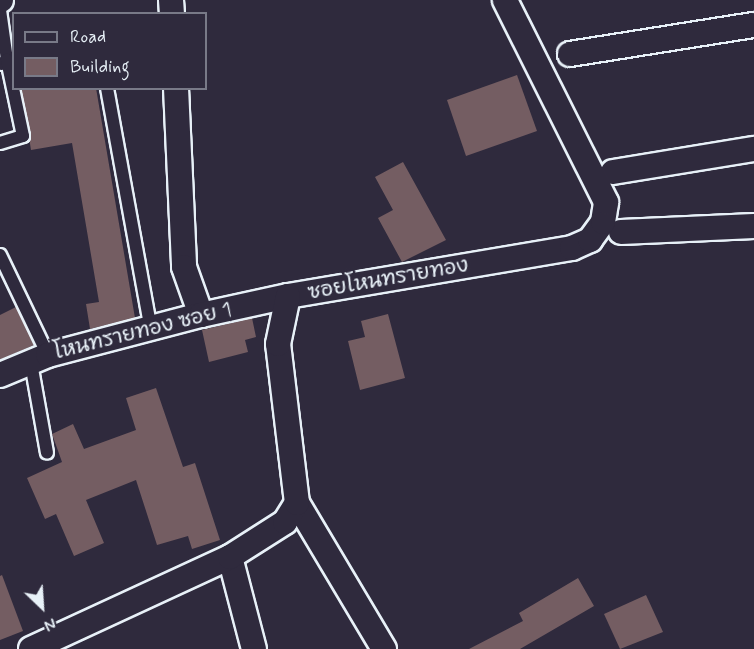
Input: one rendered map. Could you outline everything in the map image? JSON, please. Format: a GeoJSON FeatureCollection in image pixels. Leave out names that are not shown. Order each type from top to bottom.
{"type":"FeatureCollection","features":[{"type":"Feature","properties":{"kind":"street","name":"ซอยโหนทรายทอง"},"geometry":{"type":"LineString","coordinates":[[297,503],[278,344],[288,296],[572,248],[590,240],[603,222],[606,202],[505,0]]}},
{"type":"Feature","properties":{"kind":"street"},"geometry":{"type":"LineString","coordinates":[[570,54],[754,25]]}},
{"type":"Feature","properties":{"kind":"street"},"geometry":{"type":"LineString","coordinates":[[176,90],[184,267],[201,315]]}},
{"type":"Feature","properties":{"kind":"street"},"geometry":{"type":"LineString","coordinates":[[614,172],[754,150]]}},
{"type":"Feature","properties":{"kind":"street"},"geometry":{"type":"LineString","coordinates":[[621,232],[754,226]]}},
{"type":"Feature","properties":{"kind":"street","name":"โหนทรายทอง ซอย 1"},"geometry":{"type":"LineString","coordinates":[[0,375],[39,359],[201,315],[288,296]]}},
{"type":"Feature","properties":{"kind":"street"},"geometry":{"type":"LineString","coordinates":[[31,649],[230,557],[276,530],[297,503],[384,649]]}},
{"type":"Feature","properties":{"kind":"street"},"geometry":{"type":"LineString","coordinates":[[230,557],[255,649]]}},
{"type":"Feature","properties":{"kind":"lane"},"geometry":{"type":"LineString","coordinates":[[0,10],[3,62],[23,136],[0,143]]}},
{"type":"Feature","properties":{"kind":"lane"},"geometry":{"type":"LineString","coordinates":[[107,90],[151,330]]}},
{"type":"Feature","properties":{"kind":"lane"},"geometry":{"type":"LineString","coordinates":[[0,255],[39,359],[47,453]]}},
{"type":"Feature","properties":{"kind":"building"},"geometry":{"type":"Polygon","coordinates":[[[517,75],[537,131],[466,156],[447,100],[517,75]]]}},
{"type":"Feature","properties":{"kind":"building"},"geometry":{"type":"Polygon","coordinates":[[[21,90],[96,90],[135,318],[90,329],[86,304],[99,302],[72,143],[31,150],[21,90]]]}},
{"type":"Feature","properties":{"kind":"building"},"geometry":{"type":"Polygon","coordinates":[[[403,162],[446,240],[402,262],[378,218],[393,210],[375,177],[403,162]]]}},
{"type":"Feature","properties":{"kind":"building"},"geometry":{"type":"Polygon","coordinates":[[[16,307],[34,345],[0,360],[0,315],[16,307]]]}},
{"type":"Feature","properties":{"kind":"building"},"geometry":{"type":"Polygon","coordinates":[[[388,314],[405,378],[360,390],[348,341],[365,337],[361,321],[388,314]]]}},
{"type":"Feature","properties":{"kind":"building"},"geometry":{"type":"Polygon","coordinates":[[[252,318],[256,337],[245,340],[248,352],[209,362],[202,330],[252,318]]]}},
{"type":"Feature","properties":{"kind":"building"},"geometry":{"type":"Polygon","coordinates":[[[156,388],[183,467],[195,463],[220,540],[192,549],[188,536],[157,545],[136,480],[86,500],[104,543],[74,556],[56,514],[45,519],[27,478],[62,462],[52,434],[73,424],[84,449],[136,430],[126,398],[156,388]]]}},
{"type":"Feature","properties":{"kind":"building"},"geometry":{"type":"Polygon","coordinates":[[[2,575],[23,631],[0,640],[0,576],[2,575]]]}},
{"type":"Feature","properties":{"kind":"building"},"geometry":{"type":"Polygon","coordinates":[[[578,578],[594,606],[520,649],[469,649],[523,621],[519,613],[578,578]]]}},
{"type":"Feature","properties":{"kind":"building"},"geometry":{"type":"Polygon","coordinates":[[[646,595],[663,632],[620,649],[604,614],[646,595]]]}}]}
